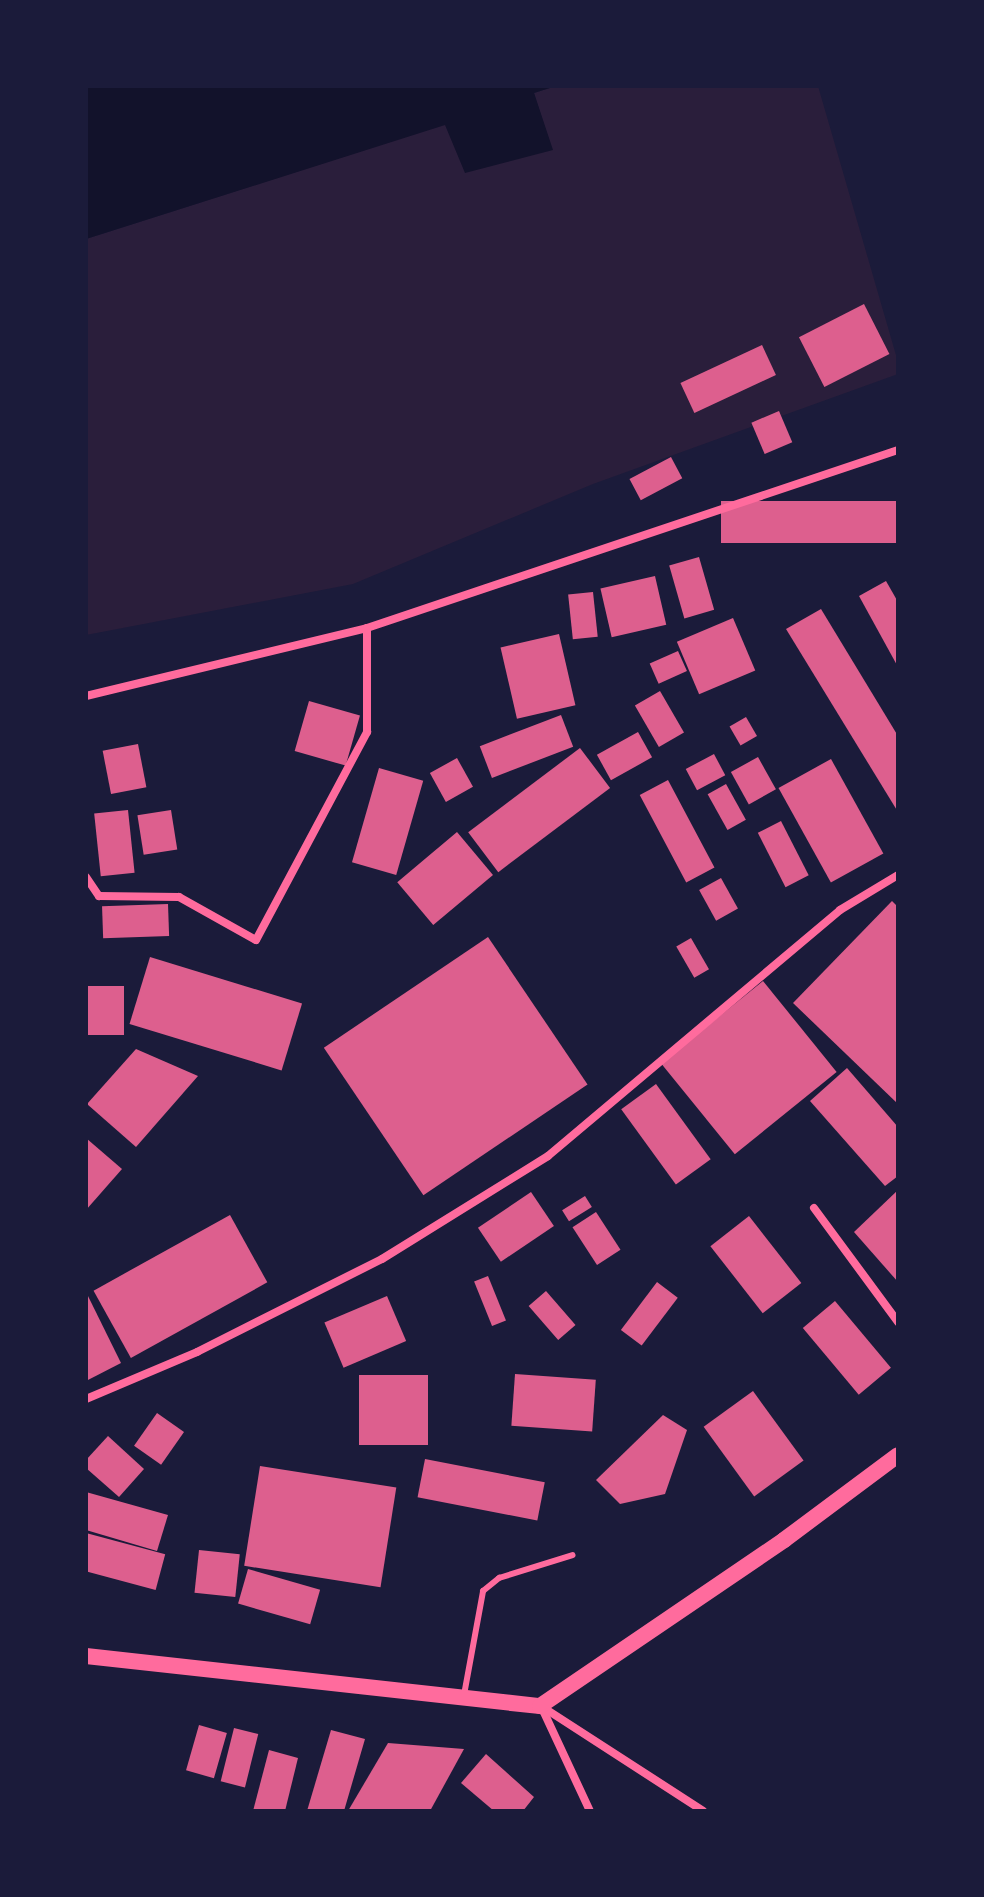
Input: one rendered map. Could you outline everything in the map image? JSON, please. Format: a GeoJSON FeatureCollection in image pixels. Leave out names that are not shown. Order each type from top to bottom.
{"type":"FeatureCollection","features":[{"type":"Feature","properties":{"kind":"main road"},"geometry":{"type":"LineString","coordinates":[[86,1656],[464,1695],[540,1706],[784,1540],[898,1455]]}},
{"type":"Feature","properties":{"kind":"street"},"geometry":{"type":"LineString","coordinates":[[86,696],[367,628],[898,450]]}},
{"type":"Feature","properties":{"kind":"street"},"geometry":{"type":"LineString","coordinates":[[86,877],[99,896],[179,897],[256,940],[367,732],[367,628]]}},
{"type":"Feature","properties":{"kind":"street"},"geometry":{"type":"LineString","coordinates":[[86,1399],[197,1352],[382,1259],[548,1156],[840,910],[898,875]]}},
{"type":"Feature","properties":{"kind":"street"},"geometry":{"type":"LineString","coordinates":[[814,1208],[898,1322]]}},
{"type":"Feature","properties":{"kind":"street"},"geometry":{"type":"LineString","coordinates":[[540,1706],[590,1811]]}},
{"type":"Feature","properties":{"kind":"street"},"geometry":{"type":"LineString","coordinates":[[540,1706],[703,1811]]}},
{"type":"Feature","properties":{"kind":"lane"},"geometry":{"type":"LineString","coordinates":[[464,1695],[483,1591],[499,1578],[573,1555]]}},
{"type":"Feature","properties":{"kind":"shaded area"},"geometry":{"type":"Polygon","coordinates":[[[86,86],[556,86],[534,93],[553,150],[465,173],[445,125],[86,239],[86,86]]]}},
{"type":"Feature","properties":{"kind":"shaded area"},"geometry":{"type":"Polygon","coordinates":[[[556,86],[818,86],[898,362],[898,374],[593,484],[353,584],[86,635],[86,239],[446,124],[552,150],[534,93],[556,86]]]}},
{"type":"Feature","properties":{"kind":"building"},"geometry":{"type":"Polygon","coordinates":[[[864,304],[889,354],[824,387],[799,337],[864,304]]]}},
{"type":"Feature","properties":{"kind":"building"},"geometry":{"type":"Polygon","coordinates":[[[762,345],[776,375],[694,413],[680,383],[762,345]]]}},
{"type":"Feature","properties":{"kind":"building"},"geometry":{"type":"Polygon","coordinates":[[[779,411],[792,442],[765,454],[751,423],[779,411]]]}},
{"type":"Feature","properties":{"kind":"building"},"geometry":{"type":"Polygon","coordinates":[[[671,457],[682,478],[641,500],[630,479],[671,457]]]}},
{"type":"Feature","properties":{"kind":"building"},"geometry":{"type":"Polygon","coordinates":[[[721,501],[898,501],[898,543],[721,543],[721,501]]]}},
{"type":"Feature","properties":{"kind":"building"},"geometry":{"type":"Polygon","coordinates":[[[699,557],[714,610],[684,618],[669,566],[699,557]]]}},
{"type":"Feature","properties":{"kind":"building"},"geometry":{"type":"Polygon","coordinates":[[[655,576],[666,625],[612,637],[600,589],[655,576]]]}},
{"type":"Feature","properties":{"kind":"building"},"geometry":{"type":"Polygon","coordinates":[[[886,581],[898,602],[898,667],[859,596],[886,581]]]}},
{"type":"Feature","properties":{"kind":"building"},"geometry":{"type":"Polygon","coordinates":[[[593,592],[598,637],[573,639],[568,595],[593,592]]]}},
{"type":"Feature","properties":{"kind":"building"},"geometry":{"type":"Polygon","coordinates":[[[821,609],[898,736],[898,812],[786,629],[821,609]]]}},
{"type":"Feature","properties":{"kind":"building"},"geometry":{"type":"Polygon","coordinates":[[[733,618],[755,670],[699,694],[677,642],[733,618]]]}},
{"type":"Feature","properties":{"kind":"building"},"geometry":{"type":"Polygon","coordinates":[[[559,634],[575,705],[517,719],[501,647],[559,634]]]}},
{"type":"Feature","properties":{"kind":"building"},"geometry":{"type":"Polygon","coordinates":[[[678,651],[687,671],[659,684],[650,664],[678,651]]]}},
{"type":"Feature","properties":{"kind":"building"},"geometry":{"type":"Polygon","coordinates":[[[660,691],[684,733],[659,747],[635,706],[660,691]]]}},
{"type":"Feature","properties":{"kind":"building"},"geometry":{"type":"Polygon","coordinates":[[[309,701],[360,716],[346,766],[295,751],[309,701]]]}},
{"type":"Feature","properties":{"kind":"building"},"geometry":{"type":"Polygon","coordinates":[[[561,715],[573,747],[492,778],[480,746],[561,715]]]}},
{"type":"Feature","properties":{"kind":"building"},"geometry":{"type":"Polygon","coordinates":[[[746,717],[757,736],[741,746],[730,726],[746,717]]]}},
{"type":"Feature","properties":{"kind":"building"},"geometry":{"type":"Polygon","coordinates":[[[638,732],[652,757],[611,780],[597,755],[638,732]]]}},
{"type":"Feature","properties":{"kind":"building"},"geometry":{"type":"Polygon","coordinates":[[[138,744],[146,787],[111,794],[103,751],[138,744]]]}},
{"type":"Feature","properties":{"kind":"building"},"geometry":{"type":"Polygon","coordinates":[[[580,748],[610,788],[498,872],[468,832],[580,748]]]}},
{"type":"Feature","properties":{"kind":"building"},"geometry":{"type":"Polygon","coordinates":[[[714,754],[725,775],[697,790],[686,769],[714,754]]]}},
{"type":"Feature","properties":{"kind":"building"},"geometry":{"type":"Polygon","coordinates":[[[758,757],[776,789],[749,804],[731,772],[758,757]]]}},
{"type":"Feature","properties":{"kind":"building"},"geometry":{"type":"Polygon","coordinates":[[[457,758],[473,787],[446,802],[430,773],[457,758]]]}},
{"type":"Feature","properties":{"kind":"building"},"geometry":{"type":"Polygon","coordinates":[[[831,759],[883,853],[831,883],[779,788],[831,759]]]}},
{"type":"Feature","properties":{"kind":"building"},"geometry":{"type":"Polygon","coordinates":[[[379,768],[423,781],[396,875],[352,862],[379,768]]]}},
{"type":"Feature","properties":{"kind":"building"},"geometry":{"type":"Polygon","coordinates":[[[668,780],[714,867],[686,882],[640,795],[668,780]]]}},
{"type":"Feature","properties":{"kind":"building"},"geometry":{"type":"Polygon","coordinates":[[[726,784],[746,820],[728,830],[708,794],[726,784]]]}},
{"type":"Feature","properties":{"kind":"building"},"geometry":{"type":"Polygon","coordinates":[[[128,810],[135,873],[101,876],[94,814],[128,810]]]}},
{"type":"Feature","properties":{"kind":"building"},"geometry":{"type":"Polygon","coordinates":[[[171,810],[177,850],[144,855],[137,815],[171,810]]]}},
{"type":"Feature","properties":{"kind":"building"},"geometry":{"type":"Polygon","coordinates":[[[781,821],[809,875],[786,887],[758,833],[781,821]]]}},
{"type":"Feature","properties":{"kind":"building"},"geometry":{"type":"Polygon","coordinates":[[[457,832],[493,875],[433,925],[397,882],[457,832]]]}},
{"type":"Feature","properties":{"kind":"building"},"geometry":{"type":"Polygon","coordinates":[[[721,878],[738,909],[716,921],[699,890],[721,878]]]}},
{"type":"Feature","properties":{"kind":"building"},"geometry":{"type":"Polygon","coordinates":[[[892,901],[898,907],[898,1104],[793,1003],[892,901]]]}},
{"type":"Feature","properties":{"kind":"building"},"geometry":{"type":"Polygon","coordinates":[[[168,904],[169,936],[103,938],[102,906],[168,904]]]}},
{"type":"Feature","properties":{"kind":"building"},"geometry":{"type":"Polygon","coordinates":[[[488,937],[588,1085],[423,1195],[324,1048],[488,937]]]}},
{"type":"Feature","properties":{"kind":"building"},"geometry":{"type":"Polygon","coordinates":[[[691,938],[709,969],[694,978],[676,946],[691,938]]]}},
{"type":"Feature","properties":{"kind":"building"},"geometry":{"type":"Polygon","coordinates":[[[150,957],[302,1003],[282,1070],[130,1024],[150,957]]]}},
{"type":"Feature","properties":{"kind":"building"},"geometry":{"type":"Polygon","coordinates":[[[763,981],[837,1072],[735,1154],[661,1063],[763,981]]]}},
{"type":"Feature","properties":{"kind":"building"},"geometry":{"type":"Polygon","coordinates":[[[86,986],[124,986],[124,1035],[86,1035],[86,986]]]}},
{"type":"Feature","properties":{"kind":"building"},"geometry":{"type":"Polygon","coordinates":[[[136,1049],[198,1076],[136,1147],[87,1104],[136,1049]]]}},
{"type":"Feature","properties":{"kind":"building"},"geometry":{"type":"Polygon","coordinates":[[[847,1068],[898,1127],[898,1176],[885,1186],[810,1101],[847,1068]]]}},
{"type":"Feature","properties":{"kind":"building"},"geometry":{"type":"Polygon","coordinates":[[[656,1084],[711,1159],[676,1185],[621,1109],[656,1084]]]}},
{"type":"Feature","properties":{"kind":"building"},"geometry":{"type":"Polygon","coordinates":[[[86,1138],[122,1169],[86,1210],[86,1138]]]}},
{"type":"Feature","properties":{"kind":"building"},"geometry":{"type":"Polygon","coordinates":[[[898,1190],[898,1282],[854,1232],[898,1190]]]}},
{"type":"Feature","properties":{"kind":"building"},"geometry":{"type":"Polygon","coordinates":[[[531,1192],[554,1226],[501,1262],[478,1228],[531,1192]]]}},
{"type":"Feature","properties":{"kind":"building"},"geometry":{"type":"Polygon","coordinates":[[[585,1196],[592,1207],[569,1221],[562,1210],[585,1196]]]}},
{"type":"Feature","properties":{"kind":"building"},"geometry":{"type":"Polygon","coordinates":[[[596,1212],[621,1250],[597,1265],[573,1227],[596,1212]]]}},
{"type":"Feature","properties":{"kind":"building"},"geometry":{"type":"Polygon","coordinates":[[[230,1215],[267,1282],[131,1358],[94,1291],[230,1215]]]}},
{"type":"Feature","properties":{"kind":"building"},"geometry":{"type":"Polygon","coordinates":[[[749,1216],[801,1283],[763,1313],[710,1246],[749,1216]]]}},
{"type":"Feature","properties":{"kind":"building"},"geometry":{"type":"Polygon","coordinates":[[[488,1276],[506,1321],[492,1326],[474,1282],[488,1276]]]}},
{"type":"Feature","properties":{"kind":"building"},"geometry":{"type":"Polygon","coordinates":[[[657,1282],[678,1298],[642,1346],[621,1330],[657,1282]]]}},
{"type":"Feature","properties":{"kind":"building"},"geometry":{"type":"Polygon","coordinates":[[[546,1291],[576,1325],[558,1340],[529,1306],[546,1291]]]}},
{"type":"Feature","properties":{"kind":"building"},"geometry":{"type":"Polygon","coordinates":[[[86,1292],[121,1363],[86,1381],[86,1292]]]}},
{"type":"Feature","properties":{"kind":"building"},"geometry":{"type":"Polygon","coordinates":[[[387,1296],[406,1341],[344,1368],[324,1323],[387,1296]]]}},
{"type":"Feature","properties":{"kind":"building"},"geometry":{"type":"Polygon","coordinates":[[[835,1301],[891,1368],[859,1395],[803,1328],[835,1301]]]}},
{"type":"Feature","properties":{"kind":"building"},"geometry":{"type":"Polygon","coordinates":[[[515,1374],[596,1380],[592,1432],[511,1426],[515,1374]]]}},
{"type":"Feature","properties":{"kind":"building"},"geometry":{"type":"Polygon","coordinates":[[[359,1375],[428,1375],[428,1445],[359,1445],[359,1375]]]}},
{"type":"Feature","properties":{"kind":"building"},"geometry":{"type":"Polygon","coordinates":[[[753,1391],[804,1461],[754,1496],[704,1427],[753,1391]]]}},
{"type":"Feature","properties":{"kind":"building"},"geometry":{"type":"Polygon","coordinates":[[[157,1413],[184,1432],[161,1465],[134,1446],[157,1413]]]}},
{"type":"Feature","properties":{"kind":"building"},"geometry":{"type":"Polygon","coordinates":[[[663,1415],[687,1430],[665,1494],[620,1504],[596,1480],[663,1415]]]}},
{"type":"Feature","properties":{"kind":"building"},"geometry":{"type":"Polygon","coordinates":[[[108,1436],[144,1469],[119,1497],[86,1468],[86,1460],[108,1436]]]}},
{"type":"Feature","properties":{"kind":"building"},"geometry":{"type":"Polygon","coordinates":[[[425,1459],[545,1482],[537,1521],[418,1497],[425,1459]]]}},
{"type":"Feature","properties":{"kind":"building"},"geometry":{"type":"Polygon","coordinates":[[[260,1466],[396,1488],[381,1587],[244,1566],[260,1466]]]}},
{"type":"Feature","properties":{"kind":"building"},"geometry":{"type":"Polygon","coordinates":[[[86,1492],[168,1515],[157,1551],[86,1530],[86,1492]]]}},
{"type":"Feature","properties":{"kind":"building"},"geometry":{"type":"Polygon","coordinates":[[[86,1533],[165,1554],[156,1590],[86,1571],[86,1533]]]}},
{"type":"Feature","properties":{"kind":"building"},"geometry":{"type":"Polygon","coordinates":[[[199,1550],[240,1554],[235,1597],[195,1593],[199,1550]]]}},
{"type":"Feature","properties":{"kind":"building"},"geometry":{"type":"Polygon","coordinates":[[[248,1569],[320,1590],[310,1624],[238,1604],[248,1569]]]}},
{"type":"Feature","properties":{"kind":"building"},"geometry":{"type":"Polygon","coordinates":[[[199,1725],[227,1733],[214,1778],[186,1770],[199,1725]]]}},
{"type":"Feature","properties":{"kind":"building"},"geometry":{"type":"Polygon","coordinates":[[[234,1728],[258,1734],[245,1787],[221,1781],[234,1728]]]}},
{"type":"Feature","properties":{"kind":"building"},"geometry":{"type":"Polygon","coordinates":[[[331,1730],[365,1739],[344,1811],[307,1811],[331,1730]]]}},
{"type":"Feature","properties":{"kind":"building"},"geometry":{"type":"Polygon","coordinates":[[[388,1743],[464,1749],[430,1811],[348,1811],[388,1743]]]}},
{"type":"Feature","properties":{"kind":"building"},"geometry":{"type":"Polygon","coordinates":[[[269,1750],[298,1758],[285,1811],[253,1811],[269,1750]]]}},
{"type":"Feature","properties":{"kind":"building"},"geometry":{"type":"Polygon","coordinates":[[[486,1754],[534,1797],[523,1811],[494,1811],[461,1783],[486,1754]]]}}]}
